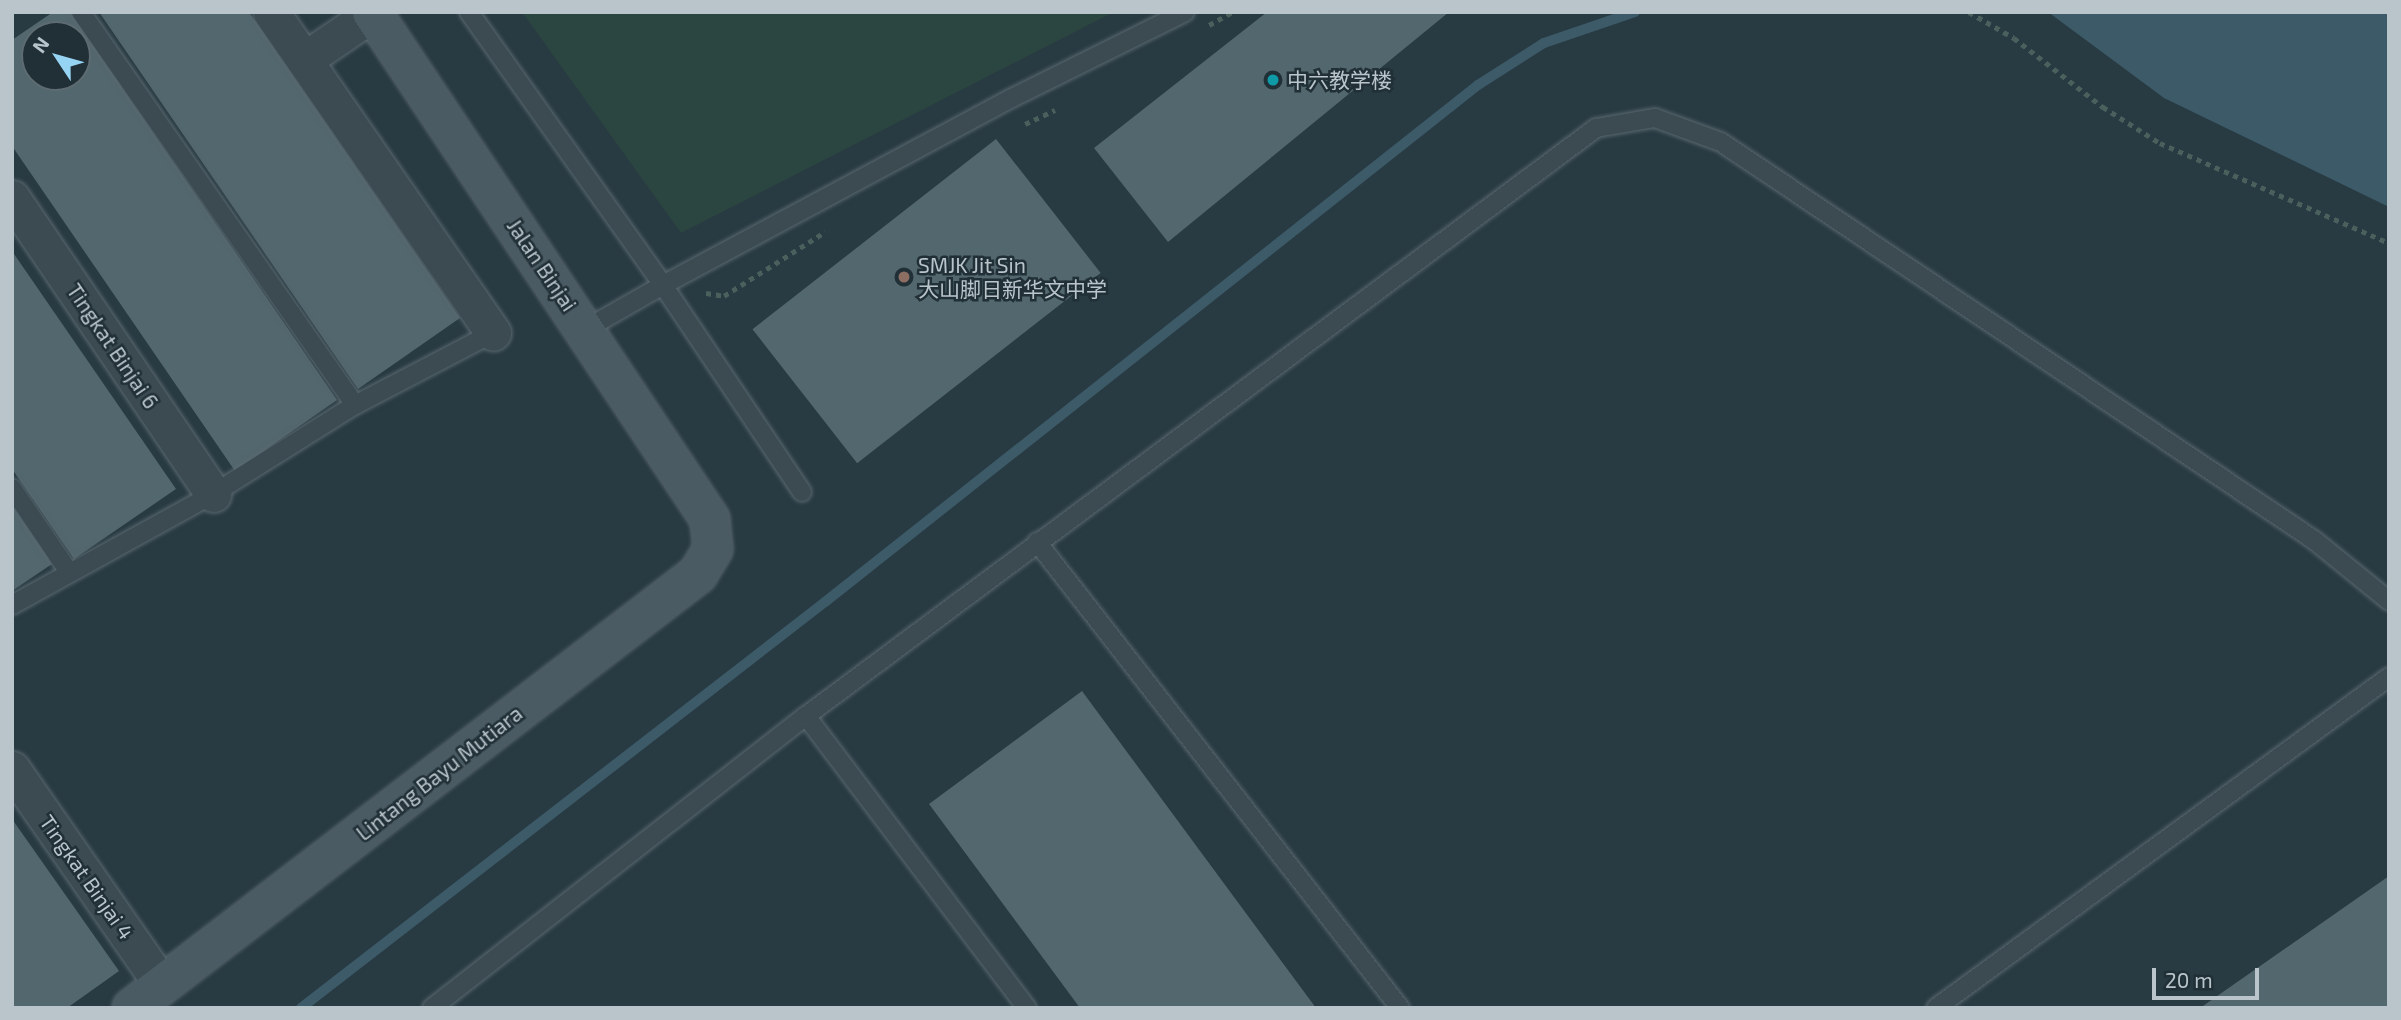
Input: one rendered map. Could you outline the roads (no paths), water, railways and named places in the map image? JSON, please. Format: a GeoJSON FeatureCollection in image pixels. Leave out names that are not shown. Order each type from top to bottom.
{"type":"FeatureCollection","features":[{"type":"Feature","properties":{"kind":"street"},"geometry":{"type":"LineString","coordinates":[[271,12],[493,333]]}},
{"type":"Feature","properties":{"kind":"street"},"geometry":{"type":"LineString","coordinates":[[304,60],[372,13]]}},
{"type":"Feature","properties":{"kind":"street","name":"Jalan Binjai"},"geometry":{"type":"LineString","coordinates":[[372,13],[710,519]]}},
{"type":"Feature","properties":{"kind":"street","name":"Tingkat Binjai 6"},"geometry":{"type":"LineString","coordinates":[[12,198],[213,494]]}},
{"type":"Feature","properties":{"kind":"street","name":"Lintang Bayu Mutiara"},"geometry":{"type":"LineString","coordinates":[[147,997],[698,574],[713,549],[710,519]]}},
{"type":"Feature","properties":{"kind":"street","name":"Tingkat Binjai 4"},"geometry":{"type":"LineString","coordinates":[[12,769],[147,997]]}},
{"type":"Feature","properties":{"kind":"lane"},"geometry":{"type":"LineString","coordinates":[[81,12],[355,405]]}},
{"type":"Feature","properties":{"kind":"lane"},"geometry":{"type":"LineString","coordinates":[[469,12],[663,285],[802,492]]}},
{"type":"Feature","properties":{"kind":"lane"},"geometry":{"type":"LineString","coordinates":[[586,330],[663,285],[1013,98],[1185,12]]}},
{"type":"Feature","properties":{"kind":"lane"},"geometry":{"type":"LineString","coordinates":[[432,1008],[806,716],[1596,128],[1655,118],[1721,142],[2314,540],[2389,601]]}},
{"type":"Feature","properties":{"kind":"lane"},"geometry":{"type":"LineString","coordinates":[[12,605],[213,494],[355,405],[493,333]]}},
{"type":"Feature","properties":{"kind":"lane"},"geometry":{"type":"LineString","coordinates":[[12,488],[69,572]]}},
{"type":"Feature","properties":{"kind":"lane"},"geometry":{"type":"LineString","coordinates":[[1037,542],[1400,1008]]}},
{"type":"Feature","properties":{"kind":"lane"},"geometry":{"type":"LineString","coordinates":[[1936,1008],[2389,677]]}},
{"type":"Feature","properties":{"kind":"lane"},"geometry":{"type":"LineString","coordinates":[[806,716],[1027,1008]]}},
{"type":"Feature","properties":{"kind":"water"},"geometry":{"type":"Polygon","coordinates":[[[2048,12],[2389,12],[2389,207],[2164,98],[2048,12]]]}},
{"type":"Feature","properties":{"kind":"waterway"},"geometry":{"type":"LineString","coordinates":[[301,1008],[825,602],[1478,85],[1544,43],[1635,12]]}},
{"type":"Feature","properties":{"kind":"place","name":"中六教学楼"},"geometry":{"type":"Point","coordinates":[1273,80]}},
{"type":"Feature","properties":{"kind":"place","name":"SMJK Jit Sin 大山脚日新华文中学"},"geometry":{"type":"Point","coordinates":[904,277]}}]}
